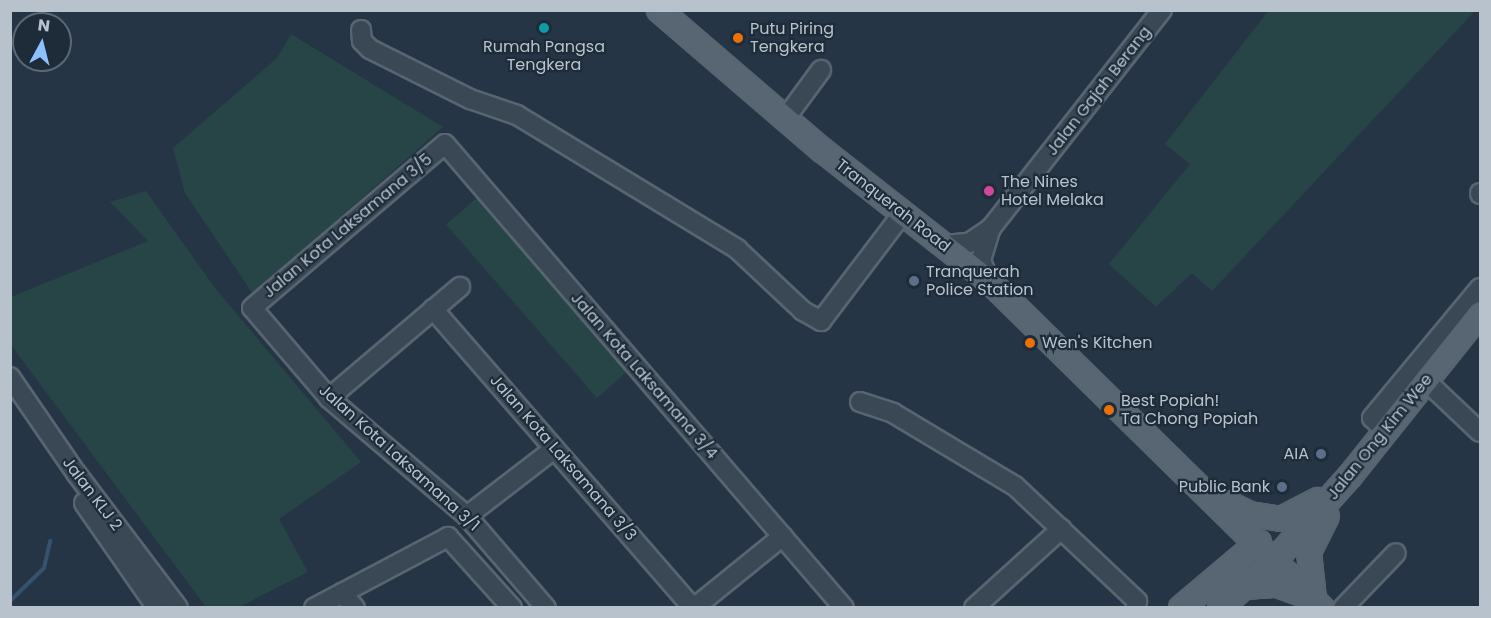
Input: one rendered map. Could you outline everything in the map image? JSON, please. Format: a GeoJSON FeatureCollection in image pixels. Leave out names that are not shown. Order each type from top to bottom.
{"type":"FeatureCollection","features":[{"type":"Feature","properties":{"kind":"main road","name":"Tranquerah Road"},"geometry":{"type":"LineString","coordinates":[[659,10],[785,119],[989,281],[1259,542],[1318,603]]}},
{"type":"Feature","properties":{"kind":"main road","name":"Jalan Ong Kim Wee"},"geometry":{"type":"LineString","coordinates":[[1220,608],[1276,559],[1350,476],[1480,314]]}},
{"type":"Feature","properties":{"kind":"main road"},"geometry":{"type":"LineString","coordinates":[[1213,497],[1250,514],[1281,519],[1304,510],[1350,476]]}},
{"type":"Feature","properties":{"kind":"main road"},"geometry":{"type":"LineString","coordinates":[[1318,603],[1309,567],[1313,539],[1350,476]]}},
{"type":"Feature","properties":{"kind":"main road"},"geometry":{"type":"LineString","coordinates":[[1213,497],[1235,535],[1228,569]]}},
{"type":"Feature","properties":{"kind":"main road"},"geometry":{"type":"LineString","coordinates":[[1182,608],[1259,542]]}},
{"type":"Feature","properties":{"kind":"main road"},"geometry":{"type":"LineString","coordinates":[[1245,587],[1277,585],[1318,603]]}},
{"type":"Feature","properties":{"kind":"street","name":"Jalan Gajah Berang"},"geometry":{"type":"LineString","coordinates":[[944,245],[969,243],[991,228],[1161,10]]}},
{"type":"Feature","properties":{"kind":"street"},"geometry":{"type":"LineString","coordinates":[[361,30],[362,41],[370,49],[470,99],[517,115],[737,249],[803,311],[821,321],[903,213]]}},
{"type":"Feature","properties":{"kind":"street"},"geometry":{"type":"LineString","coordinates":[[785,119],[821,70]]}},
{"type":"Feature","properties":{"kind":"street","name":"Jalan Kota Laksamana 3/5"},"geometry":{"type":"LineString","coordinates":[[252,308],[445,144]]}},
{"type":"Feature","properties":{"kind":"street","name":"Jalan Kota Laksamana 3/4"},"geometry":{"type":"LineString","coordinates":[[445,144],[844,608]]}},
{"type":"Feature","properties":{"kind":"street","name":"Jalan Gajah Berang"},"geometry":{"type":"LineString","coordinates":[[989,281],[981,260],[991,228]]}},
{"type":"Feature","properties":{"kind":"street"},"geometry":{"type":"LineString","coordinates":[[329,398],[460,287]]}},
{"type":"Feature","properties":{"kind":"street"},"geometry":{"type":"LineString","coordinates":[[1386,431],[1372,418],[1480,288]]}},
{"type":"Feature","properties":{"kind":"street","name":"Jalan Kota Laksamana 3/1"},"geometry":{"type":"LineString","coordinates":[[252,308],[329,398],[467,516],[546,608]]}},
{"type":"Feature","properties":{"kind":"street","name":"Jalan Kota Laksamana 3/3"},"geometry":{"type":"LineString","coordinates":[[433,309],[694,608]]}},
{"type":"Feature","properties":{"kind":"street","name":"Jalan KLJ 2"},"geometry":{"type":"LineString","coordinates":[[10,377],[157,608]]}},
{"type":"Feature","properties":{"kind":"street"},"geometry":{"type":"LineString","coordinates":[[1426,381],[1480,432]]}},
{"type":"Feature","properties":{"kind":"street","name":"Jalan KLJ 2"},"geometry":{"type":"LineString","coordinates":[[10,396],[71,476],[178,608]]}},
{"type":"Feature","properties":{"kind":"street"},"geometry":{"type":"LineString","coordinates":[[860,402],[893,413],[1015,486],[1137,601],[1136,608]]}},
{"type":"Feature","properties":{"kind":"street"},"geometry":{"type":"LineString","coordinates":[[467,516],[554,449]]}},
{"type":"Feature","properties":{"kind":"street"},"geometry":{"type":"LineString","coordinates":[[974,608],[1061,529]]}},
{"type":"Feature","properties":{"kind":"street"},"geometry":{"type":"LineString","coordinates":[[694,608],[783,536]]}},
{"type":"Feature","properties":{"kind":"street"},"geometry":{"type":"LineString","coordinates":[[314,608],[448,537],[512,608]]}},
{"type":"Feature","properties":{"kind":"street"},"geometry":{"type":"LineString","coordinates":[[1343,608],[1396,553]]}},
{"type":"Feature","properties":{"kind":"street"},"geometry":{"type":"LineString","coordinates":[[342,593],[355,608]]}},
{"type":"Feature","properties":{"kind":"green space"},"geometry":{"type":"Polygon","coordinates":[[[1269,10],[1475,11],[1212,291],[1192,273],[1156,307],[1109,264],[1190,164],[1165,144],[1269,10]]]}},
{"type":"Feature","properties":{"kind":"green space"},"geometry":{"type":"Polygon","coordinates":[[[291,34],[443,127],[253,294],[185,193],[173,148],[277,58],[291,34]]]}},
{"type":"Feature","properties":{"kind":"green space"},"geometry":{"type":"Polygon","coordinates":[[[146,191],[215,288],[361,462],[279,519],[308,572],[239,607],[206,607],[11,345],[11,297],[148,241],[110,202],[146,191]]]}},
{"type":"Feature","properties":{"kind":"green space"},"geometry":{"type":"Polygon","coordinates":[[[480,195],[631,369],[597,398],[446,225],[480,195]]]}},
{"type":"Feature","properties":{"kind":"waterway"},"geometry":{"type":"LineString","coordinates":[[10,601],[44,568],[50,541]]}},
{"type":"Feature","properties":{"kind":"place","name":"Rumah Pangsa Tengkera"},"geometry":{"type":"Point","coordinates":[544,28]}},
{"type":"Feature","properties":{"kind":"place","name":"Putu Piring Tengkera"},"geometry":{"type":"Point","coordinates":[738,38]}},
{"type":"Feature","properties":{"kind":"place","name":"The Nines Hotel Melaka"},"geometry":{"type":"Point","coordinates":[989,191]}},
{"type":"Feature","properties":{"kind":"place","name":"Tranquerah Police Station"},"geometry":{"type":"Point","coordinates":[914,281]}},
{"type":"Feature","properties":{"kind":"place","name":"Wen's Kitchen"},"geometry":{"type":"Point","coordinates":[1030,343]}},
{"type":"Feature","properties":{"kind":"place","name":"Best Popiah! Ta Chong Popiah"},"geometry":{"type":"Point","coordinates":[1109,410]}},
{"type":"Feature","properties":{"kind":"place","name":"AIA"},"geometry":{"type":"Point","coordinates":[1321,454]}},
{"type":"Feature","properties":{"kind":"place","name":"Public Bank"},"geometry":{"type":"Point","coordinates":[1282,487]}}]}
